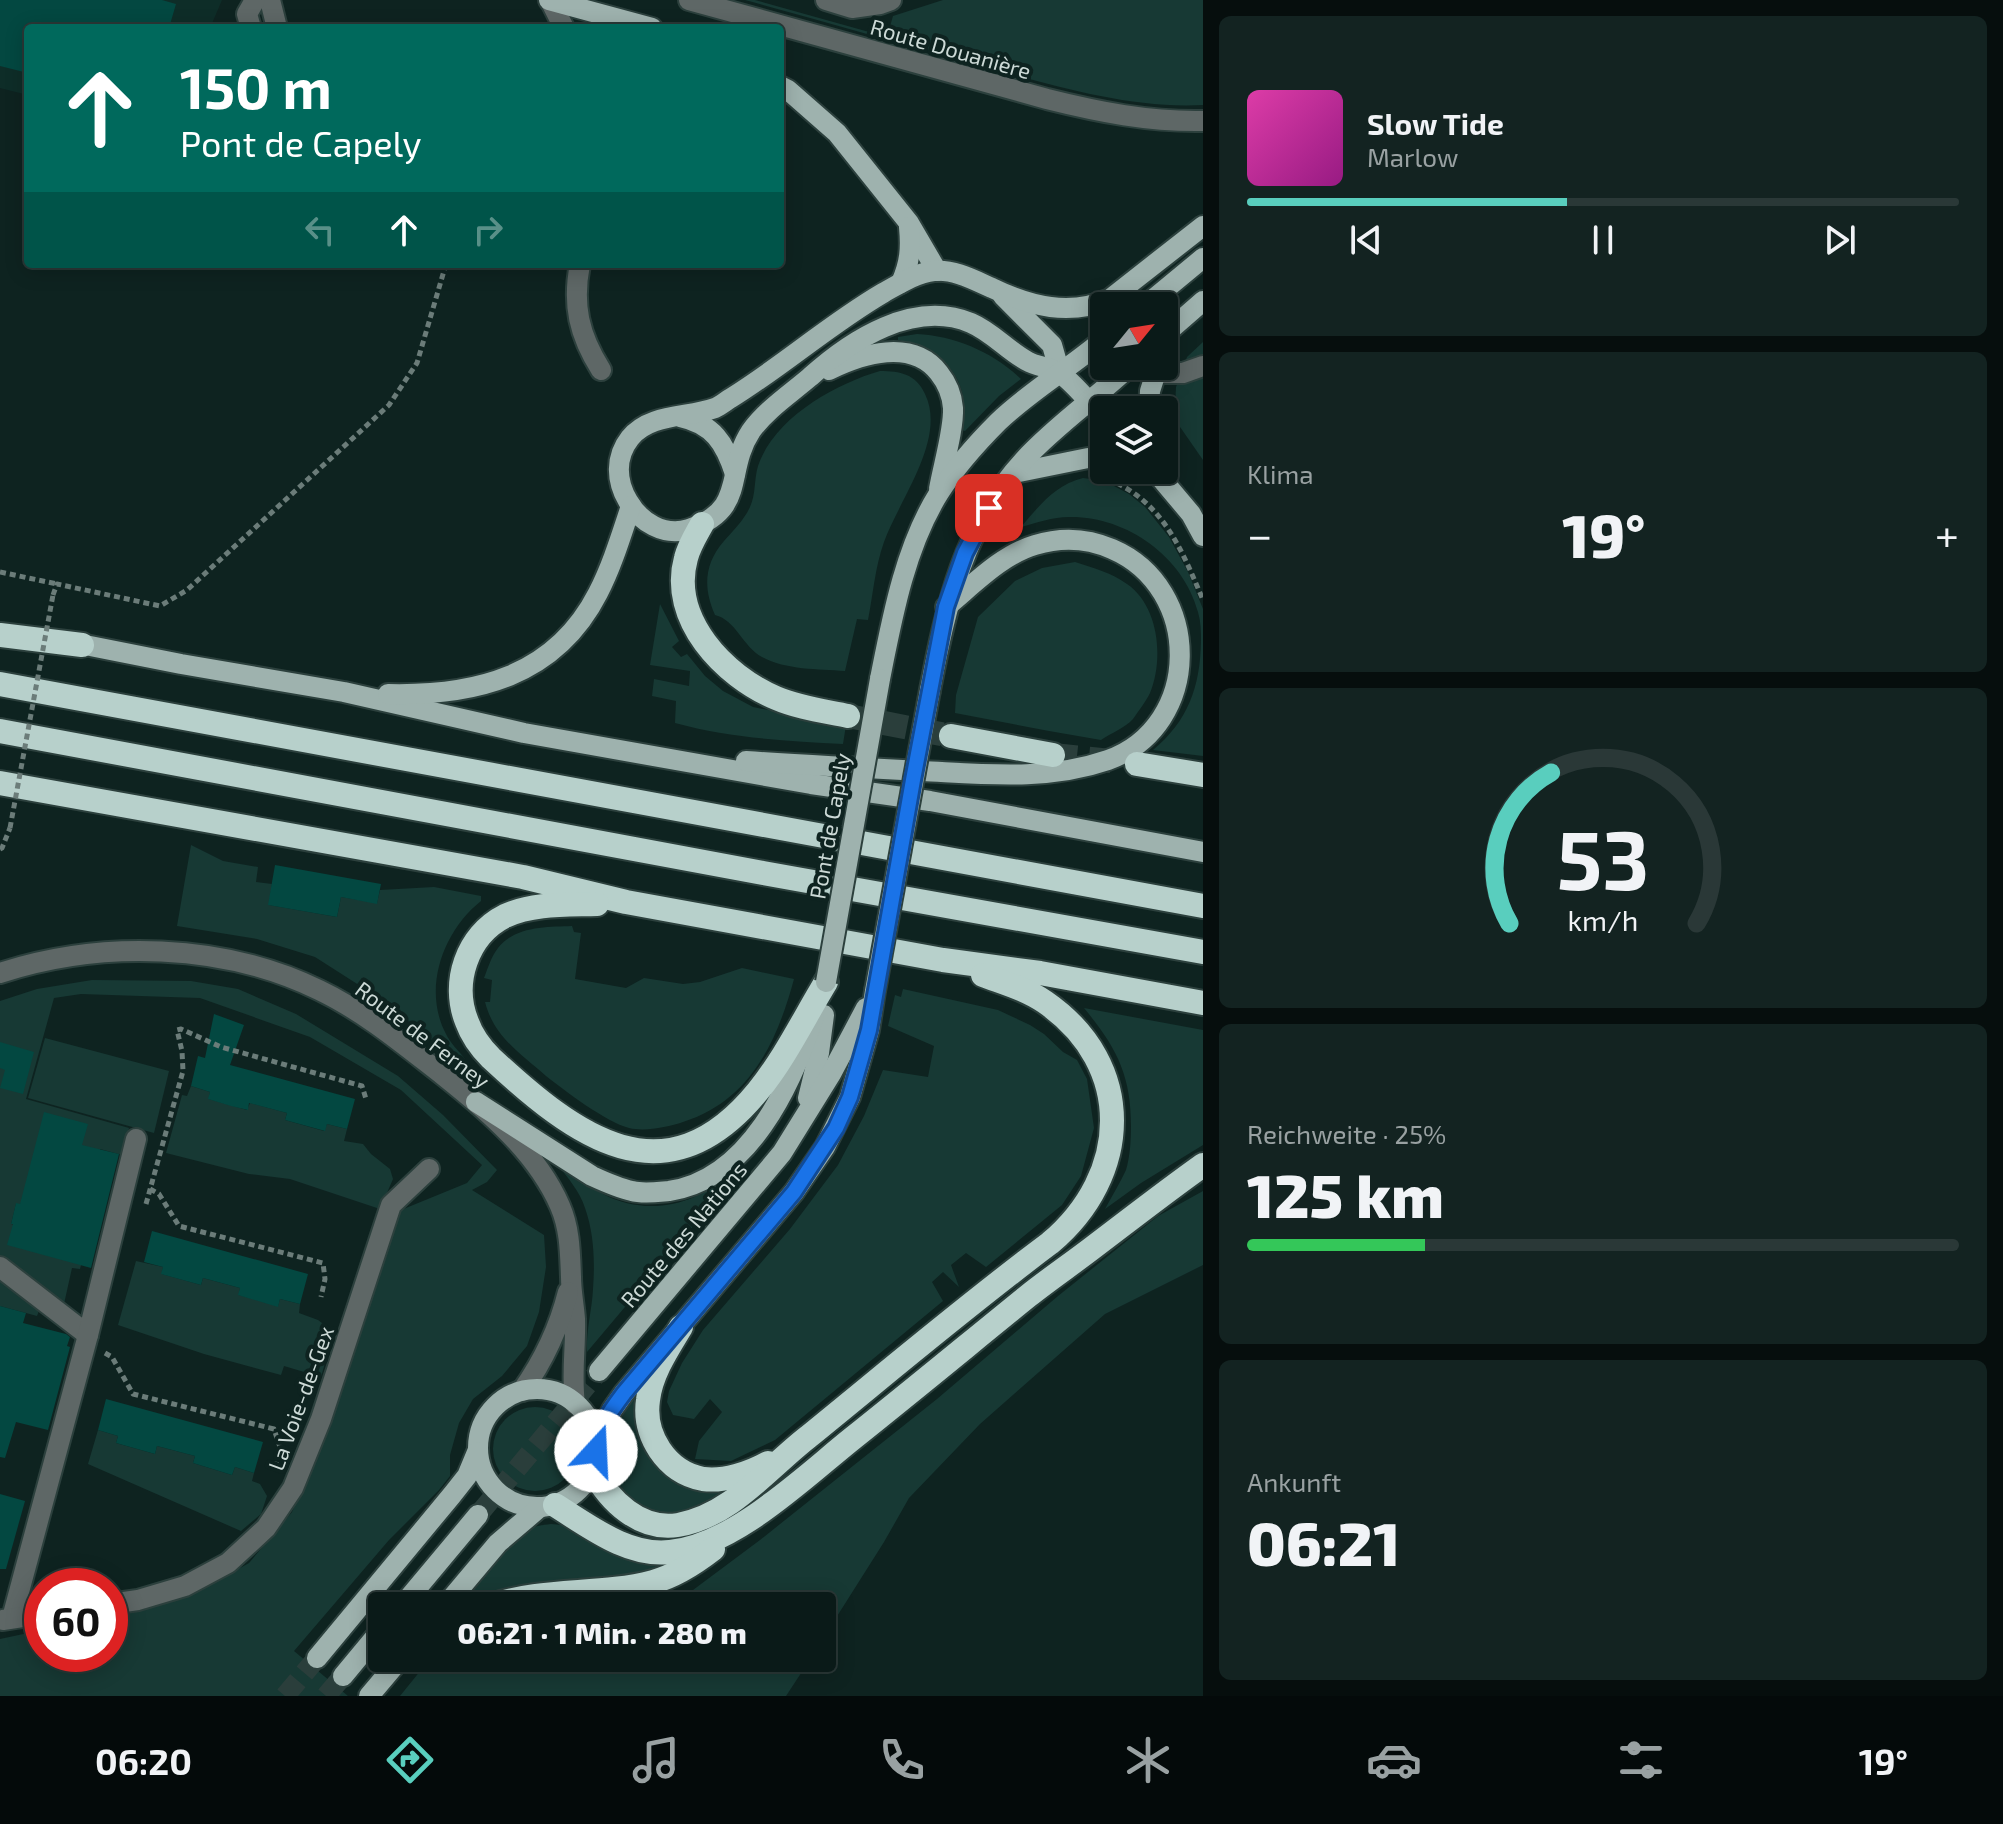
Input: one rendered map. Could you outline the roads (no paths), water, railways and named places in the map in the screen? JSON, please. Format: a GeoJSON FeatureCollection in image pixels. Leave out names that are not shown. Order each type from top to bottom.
{"type":"FeatureCollection","features":[{"type":"Feature","properties":{"kind":"highway"},"geometry":{"type":"LineString","coordinates":[[702,524],[686,557],[684,585],[690,614],[707,645],[732,671],[763,692],[791,703],[848,716]]}},
{"type":"Feature","properties":{"kind":"highway"},"geometry":{"type":"LineString","coordinates":[[0,635],[82,645]]}},
{"type":"Feature","properties":{"kind":"highway"},"geometry":{"type":"LineString","coordinates":[[0,684],[1203,906]]}},
{"type":"Feature","properties":{"kind":"highway"},"geometry":{"type":"LineString","coordinates":[[0,731],[1203,952]]}},
{"type":"Feature","properties":{"kind":"highway"},"geometry":{"type":"LineString","coordinates":[[951,736],[1053,755]]}},
{"type":"Feature","properties":{"kind":"highway"},"geometry":{"type":"LineString","coordinates":[[1137,764],[1203,775]]}},
{"type":"Feature","properties":{"kind":"highway"},"geometry":{"type":"LineString","coordinates":[[0,783],[523,877],[626,902],[943,960],[1040,973],[1203,1003]]}},
{"type":"Feature","properties":{"kind":"highway"},"geometry":{"type":"LineString","coordinates":[[626,902],[541,906],[504,916],[478,939],[468,955],[461,976],[462,1009],[482,1048],[510,1076],[551,1108],[602,1141],[631,1150],[660,1151],[675,1149],[722,1126],[763,1084],[826,982]]}},
{"type":"Feature","properties":{"kind":"highway"},"geometry":{"type":"LineString","coordinates":[[592,1469],[606,1491],[625,1511],[649,1522],[679,1525],[728,1504],[1062,1233],[1084,1207],[1106,1165],[1112,1125],[1110,1098],[1086,1043],[1061,1016],[1032,994],[943,960]]}},
{"type":"Feature","properties":{"kind":"highway"},"geometry":{"type":"LineString","coordinates":[[576,1592],[655,1582],[691,1565],[716,1548],[734,1530],[931,1377],[1030,1294],[1203,1165]]}},
{"type":"Feature","properties":{"kind":"highway"},"geometry":{"type":"LineString","coordinates":[[681,1327],[655,1376],[647,1404],[649,1431],[666,1458],[691,1475],[704,1479],[720,1478],[754,1470],[797,1445]]}},
{"type":"Feature","properties":{"kind":"highway"},"geometry":{"type":"LineString","coordinates":[[547,1506],[648,1552],[668,1553],[692,1548],[734,1530]]}},
{"type":"Feature","properties":{"kind":"main road"},"geometry":{"type":"LineString","coordinates":[[550,0],[614,23]]}},
{"type":"Feature","properties":{"kind":"main road"},"geometry":{"type":"LineString","coordinates":[[784,88],[837,133],[909,223],[937,271]]}},
{"type":"Feature","properties":{"kind":"main road"},"geometry":{"type":"LineString","coordinates":[[901,283],[911,252],[909,223]]}},
{"type":"Feature","properties":{"kind":"main road"},"geometry":{"type":"LineString","coordinates":[[1088,402],[1060,373],[1028,362],[972,324],[935,315],[914,318],[873,333],[842,351],[774,407],[752,431],[738,456],[732,494],[727,503],[719,513],[702,524],[683,531],[665,530],[647,524],[631,506],[620,482],[618,469],[621,453],[631,436],[646,425],[663,418],[716,407],[752,385],[857,308],[922,273],[937,271],[964,275],[997,291],[1058,309],[1094,306],[1110,299],[1203,226]]}},
{"type":"Feature","properties":{"kind":"main road"},"geometry":{"type":"LineString","coordinates":[[1162,292],[1203,258]]}},
{"type":"Feature","properties":{"kind":"main road"},"geometry":{"type":"LineString","coordinates":[[997,291],[1052,345],[1060,373]]}},
{"type":"Feature","properties":{"kind":"main road"},"geometry":{"type":"LineString","coordinates":[[1178,322],[1203,301]]}},
{"type":"Feature","properties":{"kind":"main road"},"geometry":{"type":"LineString","coordinates":[[1178,326],[1183,317]]}},
{"type":"Feature","properties":{"kind":"main road"},"geometry":{"type":"LineString","coordinates":[[938,494],[999,421],[1090,350]]}},
{"type":"Feature","properties":{"kind":"main road"},"geometry":{"type":"LineString","coordinates":[[804,382],[855,360],[884,353],[903,352],[933,365],[947,386],[953,407],[938,494]]}},
{"type":"Feature","properties":{"kind":"main road"},"geometry":{"type":"LineString","coordinates":[[477,1452],[487,1481],[497,1493],[510,1501],[524,1506],[547,1506],[564,1501],[579,1490],[592,1469],[596,1445],[612,1410],[624,1393],[794,1192],[836,1128],[850,1097],[869,1030],[946,607],[965,553],[989,508],[1014,473],[1044,441],[1114,380]]}},
{"type":"Feature","properties":{"kind":"main road"},"geometry":{"type":"LineString","coordinates":[[679,416],[700,423],[720,440],[735,474]]}},
{"type":"Feature","properties":{"kind":"main road"},"geometry":{"type":"LineString","coordinates":[[1014,473],[1090,460]]}},
{"type":"Feature","properties":{"kind":"main road"},"geometry":{"type":"LineString","coordinates":[[1168,484],[1203,536]]}},
{"type":"Feature","properties":{"kind":"main road","name":"Pont de Capely"},"geometry":{"type":"LineString","coordinates":[[826,982],[893,613],[922,528],[938,494]]}},
{"type":"Feature","properties":{"kind":"main road"},"geometry":{"type":"LineString","coordinates":[[344,692],[413,695],[454,692],[508,678],[540,660],[567,638],[589,609],[607,574],[631,506]]}},
{"type":"Feature","properties":{"kind":"main road"},"geometry":{"type":"LineString","coordinates":[[658,757],[979,774],[1061,772],[1103,761],[1130,749],[1150,733],[1172,700],[1182,651],[1176,615],[1164,591],[1148,571],[1108,547],[1076,539],[1034,545],[1000,564],[946,607]]}},
{"type":"Feature","properties":{"kind":"main road"},"geometry":{"type":"LineString","coordinates":[[0,624],[82,645],[344,692],[470,722],[811,784],[930,801],[1203,852]]}},
{"type":"Feature","properties":{"kind":"main road"},"geometry":{"type":"LineString","coordinates":[[1128,838],[1203,843]]}},
{"type":"Feature","properties":{"kind":"main road"},"geometry":{"type":"LineString","coordinates":[[476,1102],[611,1185],[635,1192],[660,1192],[703,1181],[735,1157],[766,1121],[786,1088],[806,1042],[826,982]]}},
{"type":"Feature","properties":{"kind":"main road","name":"Route des Nations"},"geometry":{"type":"LineString","coordinates":[[799,1124],[812,1087],[819,1053],[826,982]]}},
{"type":"Feature","properties":{"kind":"main road","name":"Route des Nations"},"geometry":{"type":"LineString","coordinates":[[599,1371],[782,1153],[831,1074],[875,991]]}},
{"type":"Feature","properties":{"kind":"main road"},"geometry":{"type":"LineString","coordinates":[[317,1658],[467,1476],[489,1414],[507,1397],[532,1389],[553,1391],[575,1404],[586,1415],[596,1445]]}},
{"type":"Feature","properties":{"kind":"main road"},"geometry":{"type":"LineString","coordinates":[[457,1592],[498,1543],[547,1506]]}},
{"type":"Feature","properties":{"kind":"main road"},"geometry":{"type":"LineString","coordinates":[[414,1592],[478,1515]]}},
{"type":"Feature","properties":{"kind":"main road"},"geometry":{"type":"LineString","coordinates":[[343,1676],[368,1646]]}},
{"type":"Feature","properties":{"kind":"main road"},"geometry":{"type":"LineString","coordinates":[[369,1696],[389,1672]]}},
{"type":"Feature","properties":{"kind":"street"},"geometry":{"type":"LineString","coordinates":[[270,0],[276,24]]}},
{"type":"Feature","properties":{"kind":"street"},"geometry":{"type":"LineString","coordinates":[[550,0],[562,24]]}},
{"type":"Feature","properties":{"kind":"street","name":"Route Douanière"},"geometry":{"type":"LineString","coordinates":[[689,0],[776,24]]}},
{"type":"Feature","properties":{"kind":"street"},"geometry":{"type":"LineString","coordinates":[[826,0],[852,8],[891,0]]}},
{"type":"Feature","properties":{"kind":"street","name":"Route Douanière"},"geometry":{"type":"LineString","coordinates":[[784,26],[1060,102],[1140,119],[1203,121]]}},
{"type":"Feature","properties":{"kind":"street"},"geometry":{"type":"LineString","coordinates":[[579,268],[575,299],[584,339],[601,370]]}},
{"type":"Feature","properties":{"kind":"street"},"geometry":{"type":"LineString","coordinates":[[1178,372],[1203,366]]}},
{"type":"Feature","properties":{"kind":"street","name":"Route de Ferney"},"geometry":{"type":"LineString","coordinates":[[0,973],[64,957],[122,952],[183,954],[242,963],[307,985],[346,1005],[398,1040],[476,1102],[530,1159],[555,1196],[569,1237],[575,1319],[572,1366],[575,1404]]}},
{"type":"Feature","properties":{"kind":"street"},"geometry":{"type":"LineString","coordinates":[[6,1620],[88,1335],[136,1139]]}},
{"type":"Feature","properties":{"kind":"street","name":"La Voie-de-Gex"},"geometry":{"type":"LineString","coordinates":[[128,1601],[185,1586],[228,1563],[266,1528],[293,1488],[321,1419],[391,1205],[429,1169]]}},
{"type":"Feature","properties":{"kind":"street"},"geometry":{"type":"LineString","coordinates":[[0,1267],[88,1335]]}},
{"type":"Feature","properties":{"kind":"street","name":"Route de Ferney"},"geometry":{"type":"LineString","coordinates":[[522,1391],[549,1349],[571,1280]]}},
{"type":"Feature","properties":{"kind":"tunnel"},"geometry":{"type":"LineString","coordinates":[[848,716],[951,736]]}},
{"type":"Feature","properties":{"kind":"tunnel"},"geometry":{"type":"LineString","coordinates":[[1053,755],[1111,761]]}},
{"type":"Feature","properties":{"kind":"tunnel"},"geometry":{"type":"LineString","coordinates":[[478,1515],[599,1371]]}},
{"type":"Feature","properties":{"kind":"tunnel"},"geometry":{"type":"LineString","coordinates":[[285,1696],[317,1658]]}},
{"type":"Feature","properties":{"kind":"tunnel"},"geometry":{"type":"LineString","coordinates":[[326,1696],[343,1676]]}}]}
